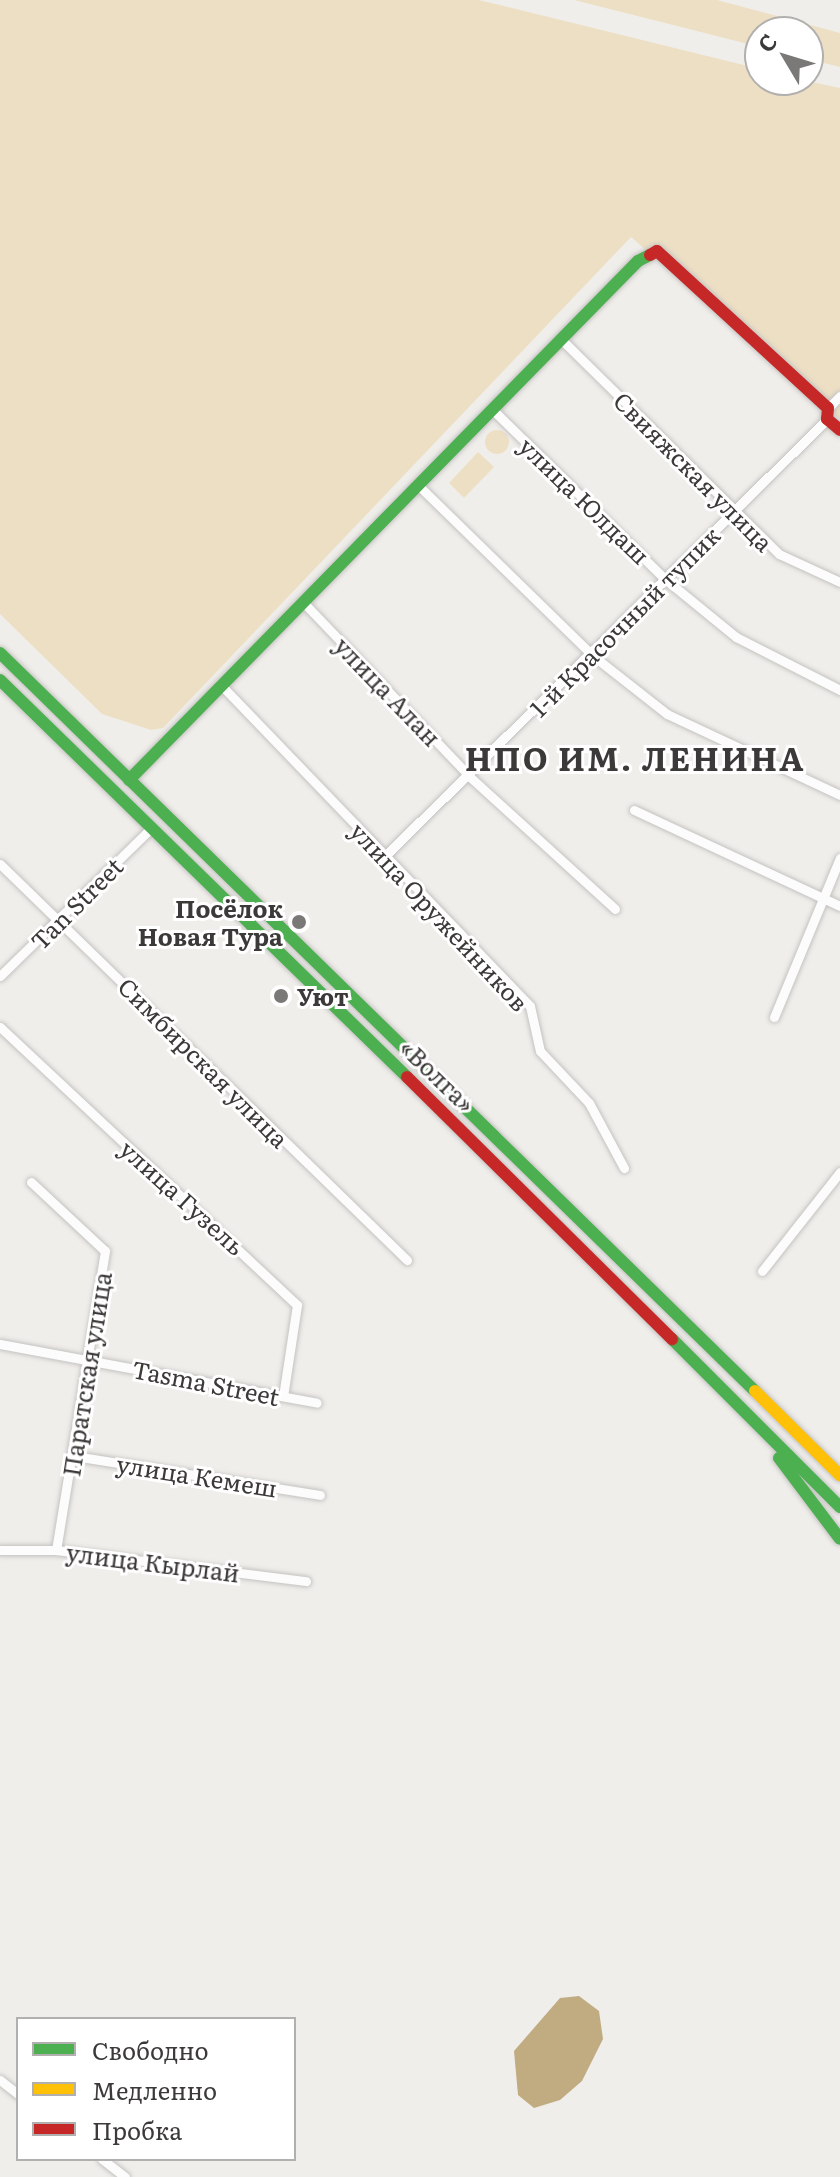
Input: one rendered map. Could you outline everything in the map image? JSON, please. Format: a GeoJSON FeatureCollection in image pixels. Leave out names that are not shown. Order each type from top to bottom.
{"type":"FeatureCollection","features":[{"type":"Feature","properties":{"kind":"main road"},"geometry":{"type":"LineString","coordinates":[[129,780],[638,261],[657,251],[840,430]]}},
{"type":"Feature","properties":{"kind":"main road","name":"«Волга»"},"geometry":{"type":"LineString","coordinates":[[0,653],[840,1475]]}},
{"type":"Feature","properties":{"kind":"main road","name":"«Волга»"},"geometry":{"type":"LineString","coordinates":[[0,680],[840,1507]]}},
{"type":"Feature","properties":{"kind":"main road"},"geometry":{"type":"LineString","coordinates":[[738,1406],[840,1539]]}},
{"type":"Feature","properties":{"kind":"street","name":"Свияжская улица"},"geometry":{"type":"LineString","coordinates":[[562,340],[779,554],[840,582]]}},
{"type":"Feature","properties":{"kind":"street","name":"1-й Красочный тупик"},"geometry":{"type":"LineString","coordinates":[[386,855],[470,777],[592,655],[827,414],[840,396]]}},
{"type":"Feature","properties":{"kind":"street","name":"улица Юлдаш"},"geometry":{"type":"LineString","coordinates":[[493,410],[665,579],[736,637],[840,690]]}},
{"type":"Feature","properties":{"kind":"street"},"geometry":{"type":"LineString","coordinates":[[418,485],[592,655],[667,714],[840,795]]}},
{"type":"Feature","properties":{"kind":"street","name":"улица Алан"},"geometry":{"type":"LineString","coordinates":[[304,603],[470,777],[615,909]]}},
{"type":"Feature","properties":{"kind":"street","name":"улица Оружейников"},"geometry":{"type":"LineString","coordinates":[[222,686],[530,1006],[540,1051],[589,1103],[624,1168]]}},
{"type":"Feature","properties":{"kind":"street"},"geometry":{"type":"LineString","coordinates":[[634,810],[840,906]]}},
{"type":"Feature","properties":{"kind":"street","name":"Tan Street"},"geometry":{"type":"LineString","coordinates":[[0,976],[151,828]]}},
{"type":"Feature","properties":{"kind":"street"},"geometry":{"type":"LineString","coordinates":[[774,1017],[840,858]]}},
{"type":"Feature","properties":{"kind":"street","name":"Симбирская улица"},"geometry":{"type":"LineString","coordinates":[[0,864],[407,1260]]}},
{"type":"Feature","properties":{"kind":"street","name":"улица Гузель"},"geometry":{"type":"LineString","coordinates":[[0,1027],[297,1305],[283,1396]]}},
{"type":"Feature","properties":{"kind":"street"},"geometry":{"type":"LineString","coordinates":[[762,1271],[840,1172]]}},
{"type":"Feature","properties":{"kind":"street","name":"Паратская улица"},"geometry":{"type":"LineString","coordinates":[[31,1182],[105,1251],[86,1359],[74,1456],[56,1550]]}},
{"type":"Feature","properties":{"kind":"street","name":"Tasma Street"},"geometry":{"type":"LineString","coordinates":[[0,1344],[317,1403]]}},
{"type":"Feature","properties":{"kind":"street","name":"улица Кемеш"},"geometry":{"type":"LineString","coordinates":[[74,1456],[320,1495]]}},
{"type":"Feature","properties":{"kind":"street","name":"улица Кырлай"},"geometry":{"type":"LineString","coordinates":[[0,1550],[56,1550],[306,1581]]}},
{"type":"Feature","properties":{"kind":"street"},"geometry":{"type":"LineString","coordinates":[[0,2080],[16,2092]]}},
{"type":"Feature","properties":{"kind":"street"},"geometry":{"type":"LineString","coordinates":[[105,2161],[125,2177]]}},
{"type":"Feature","properties":{"kind":"shaded area"},"geometry":{"type":"Polygon","coordinates":[[[0,0],[479,0],[744,65],[744,96],[824,96],[824,85],[840,88],[840,419],[631,237],[163,728],[151,730],[102,714],[0,614],[0,0]]]}},
{"type":"Feature","properties":{"kind":"shaded area"},"geometry":{"type":"Polygon","coordinates":[[[574,0],[717,0],[777,16],[744,16],[744,43],[574,0]]]}},
{"type":"Feature","properties":{"kind":"shaded area"},"geometry":{"type":"Polygon","coordinates":[[[824,29],[840,33],[840,67],[824,63],[824,29]]]}},
{"type":"Feature","properties":{"kind":"shaded area"},"geometry":{"type":"Polygon","coordinates":[[[497,430],[506,433],[509,442],[506,451],[497,454],[488,451],[485,442],[488,433],[497,430]]]}},
{"type":"Feature","properties":{"kind":"shaded area"},"geometry":{"type":"Polygon","coordinates":[[[478,452],[494,467],[464,498],[449,483],[478,452]]]}},
{"type":"Feature","properties":{"kind":"shaded area"},"geometry":{"type":"Polygon","coordinates":[[[579,1996],[599,2011],[603,2039],[582,2081],[560,2100],[534,2108],[518,2095],[514,2051],[560,1998],[579,1996]]]}},
{"type":"Feature","properties":{"kind":"traffic: fast"},"geometry":{"type":"LineString","coordinates":[[129,780],[638,261],[650,255]]}},
{"type":"Feature","properties":{"kind":"traffic: fast"},"geometry":{"type":"LineString","coordinates":[[0,653],[755,1391]]}},
{"type":"Feature","properties":{"kind":"traffic: fast"},"geometry":{"type":"LineString","coordinates":[[0,680],[407,1077]]}},
{"type":"Feature","properties":{"kind":"traffic: fast"},"geometry":{"type":"LineString","coordinates":[[672,1339],[840,1507]]}},
{"type":"Feature","properties":{"kind":"traffic: fast"},"geometry":{"type":"LineString","coordinates":[[779,1458],[840,1539]]}},
{"type":"Feature","properties":{"kind":"traffic: slow"},"geometry":{"type":"LineString","coordinates":[[755,1391],[840,1475]]}},
{"type":"Feature","properties":{"kind":"traffic: jam"},"geometry":{"type":"LineString","coordinates":[[650,255],[657,251],[828,408],[827,419],[840,430]]}},
{"type":"Feature","properties":{"kind":"traffic: jam"},"geometry":{"type":"LineString","coordinates":[[407,1077],[672,1339]]}},
{"type":"Feature","properties":{"kind":"place","name":"Посёлок Новая Тура"},"geometry":{"type":"Point","coordinates":[299,922]}},
{"type":"Feature","properties":{"kind":"place","name":"Уют"},"geometry":{"type":"Point","coordinates":[281,996]}},
{"type":"Feature","properties":{"kind":"district","name":"НПО ИМ. ЛЕНИНА"},"geometry":{"type":"Point","coordinates":[635,757]}}]}
